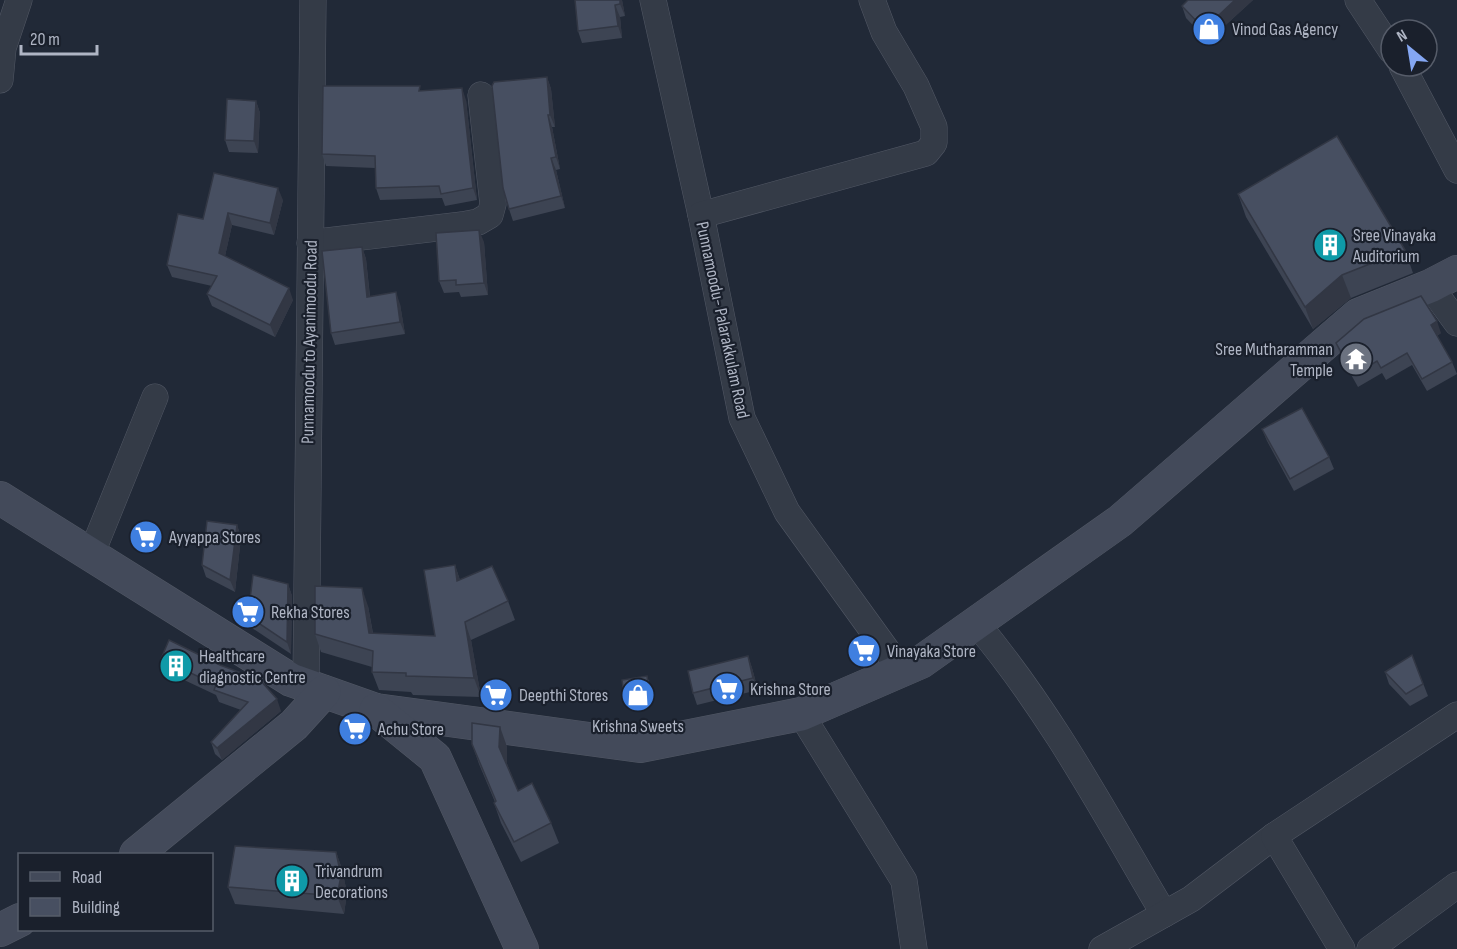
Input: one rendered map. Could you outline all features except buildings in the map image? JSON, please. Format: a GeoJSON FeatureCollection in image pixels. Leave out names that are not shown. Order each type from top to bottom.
{"type":"FeatureCollection","features":[{"type":"Feature","properties":{"kind":"main road"},"geometry":{"type":"LineString","coordinates":[[0,498],[291,680],[376,710],[640,746],[801,714],[921,662],[1120,520],[1358,315],[1444,279]]}},
{"type":"Feature","properties":{"kind":"main road"},"geometry":{"type":"LineString","coordinates":[[138,853],[294,725],[315,688]]}},
{"type":"Feature","properties":{"kind":"main road"},"geometry":{"type":"LineString","coordinates":[[376,710],[435,758],[522,949]]}},
{"type":"Feature","properties":{"kind":"main road"},"geometry":{"type":"LineString","coordinates":[[0,930],[18,921]]}},
{"type":"Feature","properties":{"kind":"street"},"geometry":{"type":"LineString","coordinates":[[0,80],[3,48],[19,0]]}},
{"type":"Feature","properties":{"kind":"street","name":"Punnamoodu to Ayanimoodu Road"},"geometry":{"type":"LineString","coordinates":[[313,0],[310,243],[315,688]]}},
{"type":"Feature","properties":{"kind":"street","name":"Punnamoodu- Palarakkulam Road"},"geometry":{"type":"LineString","coordinates":[[653,0],[701,215],[742,418],[788,512],[901,670]]}},
{"type":"Feature","properties":{"kind":"street"},"geometry":{"type":"LineString","coordinates":[[701,215],[926,153],[934,143],[934,127],[916,86],[884,32],[872,0]]}},
{"type":"Feature","properties":{"kind":"street"},"geometry":{"type":"LineString","coordinates":[[1358,0],[1379,32]]}},
{"type":"Feature","properties":{"kind":"street"},"geometry":{"type":"LineString","coordinates":[[1408,78],[1457,170]]}},
{"type":"Feature","properties":{"kind":"street"},"geometry":{"type":"LineString","coordinates":[[310,243],[462,225],[478,222],[490,215],[493,204],[481,95]]}},
{"type":"Feature","properties":{"kind":"street"},"geometry":{"type":"LineString","coordinates":[[1444,279],[1457,323]]}},
{"type":"Feature","properties":{"kind":"street"},"geometry":{"type":"LineString","coordinates":[[91,555],[155,397]]}},
{"type":"Feature","properties":{"kind":"street"},"geometry":{"type":"LineString","coordinates":[[976,623],[1016,670],[1044,712],[1092,788],[1164,914]]}},
{"type":"Feature","properties":{"kind":"street"},"geometry":{"type":"LineString","coordinates":[[801,714],[904,881],[914,949]]}},
{"type":"Feature","properties":{"kind":"street"},"geometry":{"type":"LineString","coordinates":[[1102,949],[1191,899],[1274,836],[1453,726]]}},
{"type":"Feature","properties":{"kind":"street"},"geometry":{"type":"LineString","coordinates":[[1274,836],[1342,949]]}},
{"type":"Feature","properties":{"kind":"street"},"geometry":{"type":"LineString","coordinates":[[1370,949],[1457,885]]}},
{"type":"Feature","properties":{"kind":"place","name":"Vinod Gas Agency"},"geometry":{"type":"Point","coordinates":[1209,29]}},
{"type":"Feature","properties":{"kind":"place","name":"Sree Vinayaka Auditorium"},"geometry":{"type":"Point","coordinates":[1330,245]}},
{"type":"Feature","properties":{"kind":"place","name":"Sree Mutharamman Temple"},"geometry":{"type":"Point","coordinates":[1356,359]}},
{"type":"Feature","properties":{"kind":"place","name":"Ayyappa Stores"},"geometry":{"type":"Point","coordinates":[146,537]}},
{"type":"Feature","properties":{"kind":"place","name":"Rekha Stores"},"geometry":{"type":"Point","coordinates":[248,612]}},
{"type":"Feature","properties":{"kind":"place","name":"Vinayaka Store"},"geometry":{"type":"Point","coordinates":[864,651]}},
{"type":"Feature","properties":{"kind":"place","name":"Healthcare diagnostic Centre"},"geometry":{"type":"Point","coordinates":[176,666]}},
{"type":"Feature","properties":{"kind":"place","name":"Krishna Store"},"geometry":{"type":"Point","coordinates":[727,689]}},
{"type":"Feature","properties":{"kind":"place","name":"Deepthi Stores"},"geometry":{"type":"Point","coordinates":[496,695]}},
{"type":"Feature","properties":{"kind":"place","name":"Krishna Sweets"},"geometry":{"type":"Point","coordinates":[638,695]}},
{"type":"Feature","properties":{"kind":"place","name":"Achu Store"},"geometry":{"type":"Point","coordinates":[355,729]}},
{"type":"Feature","properties":{"kind":"place","name":"Trivandrum Decorations"},"geometry":{"type":"Point","coordinates":[292,881]}}]}
